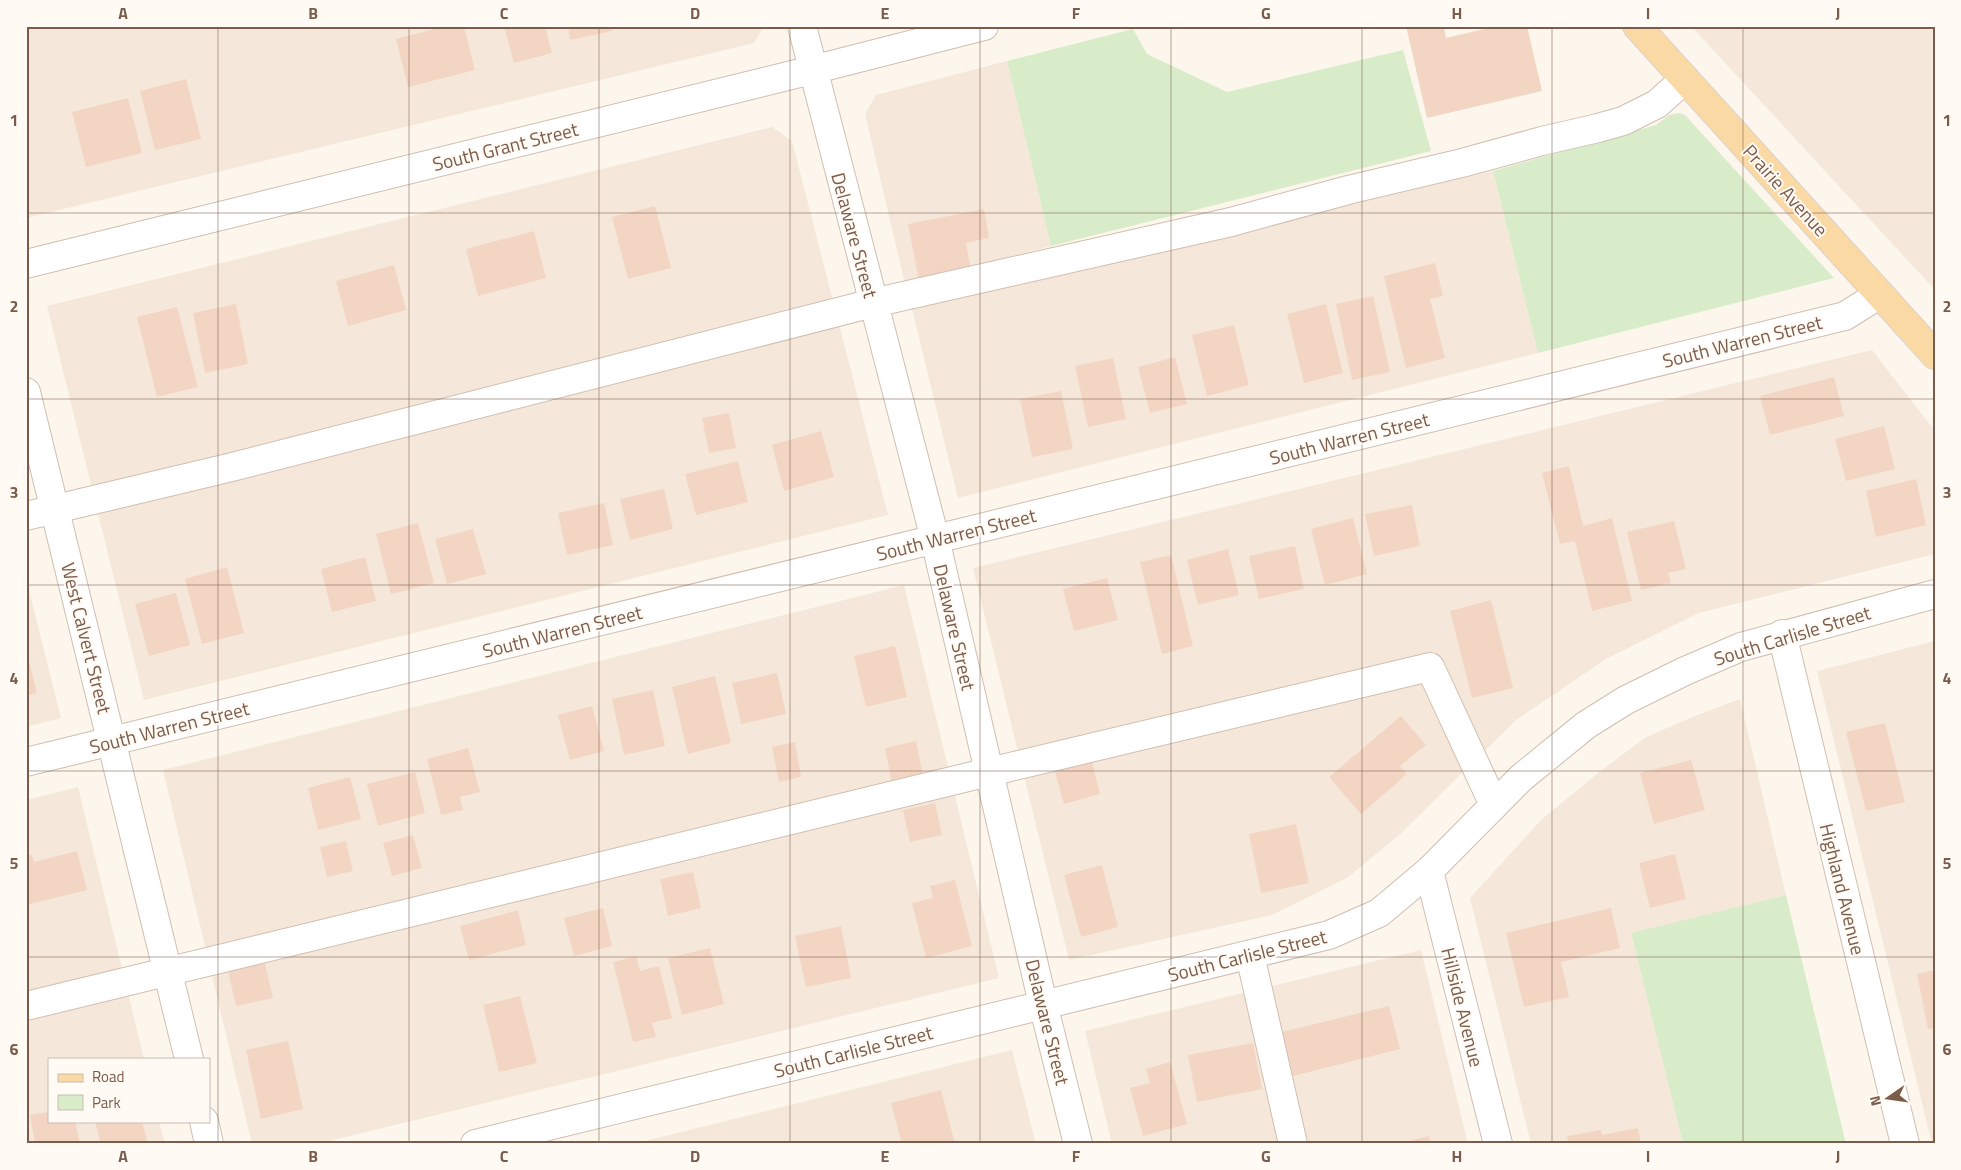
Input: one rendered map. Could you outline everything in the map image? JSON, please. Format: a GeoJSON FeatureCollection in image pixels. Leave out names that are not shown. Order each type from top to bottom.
{"type":"FeatureCollection","features":[{"type":"Feature","properties":{"kind":"main road","name":"Prairie Avenue"},"geometry":{"type":"LineString","coordinates":[[1637,26],[1935,355]]}},
{"type":"Feature","properties":{"kind":"street","name":"Delaware Street"},"geometry":{"type":"LineString","coordinates":[[802,26],[935,539],[1043,1004],[1078,1144]]}},
{"type":"Feature","properties":{"kind":"street","name":"South Grant Street"},"geometry":{"type":"LineString","coordinates":[[26,264],[984,26]]}},
{"type":"Feature","properties":{"kind":"street"},"geometry":{"type":"LineString","coordinates":[[26,516],[232,467],[873,303],[1231,222],[1348,190],[1598,128],[1623,120],[1657,104],[1684,78]]}},
{"type":"Feature","properties":{"kind":"street","name":"South Warren Street"},"geometry":{"type":"LineString","coordinates":[[26,762],[1845,316],[1880,294]]}},
{"type":"Feature","properties":{"kind":"street","name":"West Calvert Street"},"geometry":{"type":"LineString","coordinates":[[26,392],[189,1058]]}},
{"type":"Feature","properties":{"kind":"street","name":"South Carlisle Street"},"geometry":{"type":"LineString","coordinates":[[475,1144],[1043,1004],[1250,956],[1329,935],[1379,913],[1429,871],[1521,778],[1579,731],[1626,700],[1685,671],[1741,647],[1782,634],[1935,594]]}},
{"type":"Feature","properties":{"kind":"street","name":"Highland Avenue"},"geometry":{"type":"LineString","coordinates":[[1782,634],[1905,1144]]}},
{"type":"Feature","properties":{"kind":"street"},"geometry":{"type":"LineString","coordinates":[[26,1006],[1430,667],[1494,805]]}},
{"type":"Feature","properties":{"kind":"street","name":"Hillside Avenue"},"geometry":{"type":"LineString","coordinates":[[1429,871],[1498,1144]]}},
{"type":"Feature","properties":{"kind":"street"},"geometry":{"type":"LineString","coordinates":[[1250,956],[1293,1144]]}},
{"type":"Feature","properties":{"kind":"street"},"geometry":{"type":"LineString","coordinates":[[204,1122],[209,1144]]}},
{"type":"Feature","properties":{"kind":"shaded area"},"geometry":{"type":"Polygon","coordinates":[[[26,26],[761,26],[762,30],[754,43],[26,218],[26,26]]]}},
{"type":"Feature","properties":{"kind":"shaded area"},"geometry":{"type":"Polygon","coordinates":[[[1691,26],[1935,26],[1935,290],[1691,26]]]}},
{"type":"Feature","properties":{"kind":"shaded area"},"geometry":{"type":"Polygon","coordinates":[[[1007,61],[1051,246],[905,284],[865,114],[876,95],[1007,61]]]}},
{"type":"Feature","properties":{"kind":"shaded area"},"geometry":{"type":"Polygon","coordinates":[[[772,127],[792,141],[888,515],[144,700],[47,306],[772,127]]]}},
{"type":"Feature","properties":{"kind":"shaded area"},"geometry":{"type":"Polygon","coordinates":[[[1493,171],[1538,353],[958,498],[912,309],[1493,171]]]}},
{"type":"Feature","properties":{"kind":"shaded area"},"geometry":{"type":"Polygon","coordinates":[[[1872,350],[1935,431],[1935,554],[1699,613],[1606,659],[1516,720],[1398,836],[1347,878],[1272,915],[1069,960],[973,568],[1872,350]]]}},
{"type":"Feature","properties":{"kind":"shaded area"},"geometry":{"type":"Polygon","coordinates":[[[26,578],[61,718],[26,727],[26,578]]]}},
{"type":"Feature","properties":{"kind":"shaded area"},"geometry":{"type":"Polygon","coordinates":[[[904,585],[999,978],[317,1144],[252,1144],[163,770],[904,585]]]}},
{"type":"Feature","properties":{"kind":"shaded area"},"geometry":{"type":"Polygon","coordinates":[[[1935,641],[1935,1144],[1932,1144],[1817,671],[1935,641]]]}},
{"type":"Feature","properties":{"kind":"shaded area"},"geometry":{"type":"Polygon","coordinates":[[[1740,699],[1786,895],[1631,934],[1683,1144],[1531,1144],[1470,898],[1541,820],[1598,773],[1646,737],[1740,699]]]}},
{"type":"Feature","properties":{"kind":"shaded area"},"geometry":{"type":"Polygon","coordinates":[[[78,787],[144,1058],[48,1058],[48,1122],[159,1122],[165,1144],[26,1144],[26,800],[78,787]]]}},
{"type":"Feature","properties":{"kind":"shaded area"},"geometry":{"type":"Polygon","coordinates":[[[1421,950],[1468,1144],[1112,1144],[1085,1031],[1421,950]]]}},
{"type":"Feature","properties":{"kind":"shaded area"},"geometry":{"type":"Polygon","coordinates":[[[1012,1050],[1036,1144],[633,1144],[1012,1050]]]}},
{"type":"Feature","properties":{"kind":"green space"},"geometry":{"type":"Polygon","coordinates":[[[1133,29],[1147,54],[1227,92],[1403,50],[1431,151],[1051,246],[1007,61],[1133,29]]]}},
{"type":"Feature","properties":{"kind":"green space"},"geometry":{"type":"Polygon","coordinates":[[[1679,113],[1685,115],[1834,278],[1538,353],[1493,171],[1656,125],[1669,115],[1679,113]]]}},
{"type":"Feature","properties":{"kind":"green space"},"geometry":{"type":"Polygon","coordinates":[[[1786,895],[1846,1144],[1683,1144],[1631,933],[1786,895]]]}},
{"type":"Feature","properties":{"kind":"building"},"geometry":{"type":"Polygon","coordinates":[[[434,26],[464,26],[475,70],[408,87],[396,39],[434,29],[434,26]]]}},
{"type":"Feature","properties":{"kind":"building"},"geometry":{"type":"Polygon","coordinates":[[[504,26],[545,26],[552,53],[514,63],[504,26]]]}},
{"type":"Feature","properties":{"kind":"building"},"geometry":{"type":"Polygon","coordinates":[[[568,26],[611,26],[612,31],[570,40],[568,26]]]}},
{"type":"Feature","properties":{"kind":"building"},"geometry":{"type":"Polygon","coordinates":[[[1406,26],[1444,26],[1446,38],[1497,26],[1527,26],[1542,91],[1427,118],[1406,26]]]}},
{"type":"Feature","properties":{"kind":"building"},"geometry":{"type":"Polygon","coordinates":[[[186,79],[201,139],[155,150],[140,91],[186,79]]]}},
{"type":"Feature","properties":{"kind":"building"},"geometry":{"type":"Polygon","coordinates":[[[128,98],[142,153],[86,167],[72,112],[128,98]]]}},
{"type":"Feature","properties":{"kind":"building"},"geometry":{"type":"Polygon","coordinates":[[[655,206],[671,268],[628,279],[612,217],[655,206]]]}},
{"type":"Feature","properties":{"kind":"building"},"geometry":{"type":"Polygon","coordinates":[[[984,209],[989,238],[966,243],[972,276],[920,286],[908,224],[984,209]]]}},
{"type":"Feature","properties":{"kind":"building"},"geometry":{"type":"Polygon","coordinates":[[[534,231],[546,278],[478,296],[466,249],[534,231]]]}},
{"type":"Feature","properties":{"kind":"building"},"geometry":{"type":"Polygon","coordinates":[[[1435,263],[1443,296],[1430,299],[1445,358],[1406,368],[1384,276],[1435,263]]]}},
{"type":"Feature","properties":{"kind":"building"},"geometry":{"type":"Polygon","coordinates":[[[394,265],[406,310],[348,326],[336,281],[394,265]]]}},
{"type":"Feature","properties":{"kind":"building"},"geometry":{"type":"Polygon","coordinates":[[[1373,296],[1390,372],[1352,380],[1336,304],[1373,296]]]}},
{"type":"Feature","properties":{"kind":"building"},"geometry":{"type":"Polygon","coordinates":[[[236,304],[248,364],[205,373],[193,313],[236,304]]]}},
{"type":"Feature","properties":{"kind":"building"},"geometry":{"type":"Polygon","coordinates":[[[1326,304],[1343,373],[1304,383],[1287,314],[1326,304]]]}},
{"type":"Feature","properties":{"kind":"building"},"geometry":{"type":"Polygon","coordinates":[[[177,307],[198,387],[157,397],[137,317],[177,307]]]}},
{"type":"Feature","properties":{"kind":"building"},"geometry":{"type":"Polygon","coordinates":[[[1234,325],[1249,385],[1207,396],[1192,335],[1234,325]]]}},
{"type":"Feature","properties":{"kind":"building"},"geometry":{"type":"Polygon","coordinates":[[[1175,357],[1187,404],[1150,413],[1138,367],[1175,357]]]}},
{"type":"Feature","properties":{"kind":"building"},"geometry":{"type":"Polygon","coordinates":[[[1113,358],[1126,419],[1088,427],[1075,366],[1113,358]]]}},
{"type":"Feature","properties":{"kind":"building"},"geometry":{"type":"Polygon","coordinates":[[[1834,377],[1844,416],[1770,435],[1760,396],[1834,377]]]}},
{"type":"Feature","properties":{"kind":"building"},"geometry":{"type":"Polygon","coordinates":[[[1061,391],[1073,449],[1032,457],[1020,399],[1061,391]]]}},
{"type":"Feature","properties":{"kind":"building"},"geometry":{"type":"Polygon","coordinates":[[[729,413],[736,448],[709,453],[702,418],[729,413]]]}},
{"type":"Feature","properties":{"kind":"building"},"geometry":{"type":"Polygon","coordinates":[[[1884,426],[1895,469],[1846,481],[1835,439],[1884,426]]]}},
{"type":"Feature","properties":{"kind":"building"},"geometry":{"type":"Polygon","coordinates":[[[821,431],[834,477],[784,491],[772,445],[821,431]]]}},
{"type":"Feature","properties":{"kind":"building"},"geometry":{"type":"Polygon","coordinates":[[[738,461],[748,502],[696,515],[685,474],[738,461]]]}},
{"type":"Feature","properties":{"kind":"building"},"geometry":{"type":"Polygon","coordinates":[[[1569,466],[1583,526],[1612,518],[1632,601],[1592,611],[1575,541],[1560,544],[1542,473],[1569,466]]]}},
{"type":"Feature","properties":{"kind":"building"},"geometry":{"type":"Polygon","coordinates":[[[1916,479],[1926,525],[1876,537],[1866,491],[1916,479]]]}},
{"type":"Feature","properties":{"kind":"building"},"geometry":{"type":"Polygon","coordinates":[[[664,489],[673,529],[630,540],[620,499],[664,489]]]}},
{"type":"Feature","properties":{"kind":"building"},"geometry":{"type":"Polygon","coordinates":[[[604,503],[613,545],[567,555],[558,513],[604,503]]]}},
{"type":"Feature","properties":{"kind":"building"},"geometry":{"type":"Polygon","coordinates":[[[1412,505],[1420,546],[1374,556],[1365,514],[1412,505]]]}},
{"type":"Feature","properties":{"kind":"building"},"geometry":{"type":"Polygon","coordinates":[[[1353,518],[1367,574],[1325,585],[1311,529],[1353,518]]]}},
{"type":"Feature","properties":{"kind":"building"},"geometry":{"type":"Polygon","coordinates":[[[1674,521],[1686,569],[1668,573],[1671,583],[1641,590],[1627,532],[1674,521]]]}},
{"type":"Feature","properties":{"kind":"building"},"geometry":{"type":"Polygon","coordinates":[[[418,523],[434,583],[391,594],[376,534],[418,523]]]}},
{"type":"Feature","properties":{"kind":"building"},"geometry":{"type":"Polygon","coordinates":[[[473,529],[486,574],[447,584],[435,539],[473,529]]]}},
{"type":"Feature","properties":{"kind":"building"},"geometry":{"type":"Polygon","coordinates":[[[1295,546],[1304,589],[1259,599],[1249,556],[1295,546]]]}},
{"type":"Feature","properties":{"kind":"building"},"geometry":{"type":"Polygon","coordinates":[[[1228,549],[1239,595],[1198,605],[1187,560],[1228,549]]]}},
{"type":"Feature","properties":{"kind":"building"},"geometry":{"type":"Polygon","coordinates":[[[1171,555],[1193,646],[1162,654],[1140,562],[1171,555]]]}},
{"type":"Feature","properties":{"kind":"building"},"geometry":{"type":"Polygon","coordinates":[[[365,557],[376,601],[332,612],[321,569],[365,557]]]}},
{"type":"Feature","properties":{"kind":"building"},"geometry":{"type":"Polygon","coordinates":[[[227,567],[244,633],[202,644],[185,579],[227,567]]]}},
{"type":"Feature","properties":{"kind":"building"},"geometry":{"type":"Polygon","coordinates":[[[1107,578],[1118,620],[1074,631],[1063,589],[1107,578]]]}},
{"type":"Feature","properties":{"kind":"building"},"geometry":{"type":"Polygon","coordinates":[[[176,593],[190,645],[149,656],[135,604],[176,593]]]}},
{"type":"Feature","properties":{"kind":"building"},"geometry":{"type":"Polygon","coordinates":[[[1491,600],[1513,688],[1472,698],[1450,611],[1491,600]]]}},
{"type":"Feature","properties":{"kind":"building"},"geometry":{"type":"Polygon","coordinates":[[[895,646],[907,697],[866,707],[854,656],[895,646]]]}},
{"type":"Feature","properties":{"kind":"building"},"geometry":{"type":"Polygon","coordinates":[[[26,654],[37,693],[26,696],[26,654]]]}},
{"type":"Feature","properties":{"kind":"building"},"geometry":{"type":"Polygon","coordinates":[[[777,673],[786,714],[741,724],[732,683],[777,673]]]}},
{"type":"Feature","properties":{"kind":"building"},"geometry":{"type":"Polygon","coordinates":[[[715,676],[731,743],[688,754],[672,687],[715,676]]]}},
{"type":"Feature","properties":{"kind":"building"},"geometry":{"type":"Polygon","coordinates":[[[653,690],[665,746],[624,755],[612,699],[653,690]]]}},
{"type":"Feature","properties":{"kind":"building"},"geometry":{"type":"Polygon","coordinates":[[[592,706],[604,751],[570,760],[558,715],[592,706]]]}},
{"type":"Feature","properties":{"kind":"building"},"geometry":{"type":"Polygon","coordinates":[[[1401,716],[1426,745],[1400,766],[1407,774],[1361,814],[1329,777],[1401,716]]]}},
{"type":"Feature","properties":{"kind":"building"},"geometry":{"type":"Polygon","coordinates":[[[1885,723],[1905,802],[1866,811],[1846,732],[1885,723]]]}},
{"type":"Feature","properties":{"kind":"building"},"geometry":{"type":"Polygon","coordinates":[[[916,741],[923,776],[892,783],[885,748],[916,741]]]}},
{"type":"Feature","properties":{"kind":"building"},"geometry":{"type":"Polygon","coordinates":[[[795,742],[801,777],[779,782],[772,747],[795,742]]]}},
{"type":"Feature","properties":{"kind":"building"},"geometry":{"type":"Polygon","coordinates":[[[468,748],[480,792],[460,797],[463,810],[441,815],[427,759],[468,748]]]}},
{"type":"Feature","properties":{"kind":"building"},"geometry":{"type":"Polygon","coordinates":[[[1691,760],[1705,810],[1654,824],[1640,773],[1691,760]]]}},
{"type":"Feature","properties":{"kind":"building"},"geometry":{"type":"Polygon","coordinates":[[[1092,762],[1100,794],[1064,804],[1055,772],[1092,762]]]}},
{"type":"Feature","properties":{"kind":"building"},"geometry":{"type":"Polygon","coordinates":[[[415,772],[425,813],[378,826],[367,784],[415,772]]]}},
{"type":"Feature","properties":{"kind":"building"},"geometry":{"type":"Polygon","coordinates":[[[350,777],[361,819],[318,830],[308,788],[350,777]]]}},
{"type":"Feature","properties":{"kind":"building"},"geometry":{"type":"Polygon","coordinates":[[[935,803],[942,835],[910,842],[903,810],[935,803]]]}},
{"type":"Feature","properties":{"kind":"building"},"geometry":{"type":"Polygon","coordinates":[[[1296,824],[1309,883],[1261,893],[1249,834],[1296,824]]]}},
{"type":"Feature","properties":{"kind":"building"},"geometry":{"type":"Polygon","coordinates":[[[413,835],[422,868],[392,876],[383,843],[413,835]]]}},
{"type":"Feature","properties":{"kind":"building"},"geometry":{"type":"Polygon","coordinates":[[[346,841],[353,871],[327,877],[320,847],[346,841]]]}},
{"type":"Feature","properties":{"kind":"building"},"geometry":{"type":"Polygon","coordinates":[[[77,851],[87,890],[26,905],[26,856],[32,855],[34,862],[77,851]]]}},
{"type":"Feature","properties":{"kind":"building"},"geometry":{"type":"Polygon","coordinates":[[[1675,854],[1686,899],[1650,908],[1639,863],[1675,854]]]}},
{"type":"Feature","properties":{"kind":"building"},"geometry":{"type":"Polygon","coordinates":[[[1102,865],[1118,927],[1081,937],[1064,875],[1102,865]]]}},
{"type":"Feature","properties":{"kind":"building"},"geometry":{"type":"Polygon","coordinates":[[[693,872],[701,908],[668,916],[660,879],[693,872]]]}},
{"type":"Feature","properties":{"kind":"building"},"geometry":{"type":"Polygon","coordinates":[[[955,880],[972,946],[926,958],[912,903],[933,898],[930,886],[955,880]]]}},
{"type":"Feature","properties":{"kind":"building"},"geometry":{"type":"Polygon","coordinates":[[[603,908],[612,946],[574,956],[564,918],[603,908]]]}},
{"type":"Feature","properties":{"kind":"building"},"geometry":{"type":"Polygon","coordinates":[[[1611,908],[1620,948],[1561,962],[1569,997],[1524,1007],[1506,933],[1611,908]]]}},
{"type":"Feature","properties":{"kind":"building"},"geometry":{"type":"Polygon","coordinates":[[[518,910],[526,945],[469,960],[460,926],[518,910]]]}},
{"type":"Feature","properties":{"kind":"building"},"geometry":{"type":"Polygon","coordinates":[[[841,926],[851,978],[806,987],[795,936],[841,926]]]}},
{"type":"Feature","properties":{"kind":"building"},"geometry":{"type":"Polygon","coordinates":[[[710,948],[724,1004],[682,1015],[668,958],[710,948]]]}},
{"type":"Feature","properties":{"kind":"building"},"geometry":{"type":"Polygon","coordinates":[[[636,956],[640,971],[659,966],[672,1018],[652,1023],[656,1037],[633,1042],[613,962],[636,956]]]}},
{"type":"Feature","properties":{"kind":"building"},"geometry":{"type":"Polygon","coordinates":[[[265,963],[273,998],[236,1006],[228,971],[265,963]]]}},
{"type":"Feature","properties":{"kind":"building"},"geometry":{"type":"Polygon","coordinates":[[[1935,970],[1935,1028],[1928,1029],[1917,974],[1935,970]]]}},
{"type":"Feature","properties":{"kind":"building"},"geometry":{"type":"Polygon","coordinates":[[[520,996],[537,1063],[499,1072],[483,1005],[520,996]]]}},
{"type":"Feature","properties":{"kind":"building"},"geometry":{"type":"Polygon","coordinates":[[[1389,1006],[1400,1049],[1293,1076],[1282,1032],[1389,1006]]]}},
{"type":"Feature","properties":{"kind":"building"},"geometry":{"type":"Polygon","coordinates":[[[288,1041],[303,1109],[261,1119],[246,1050],[288,1041]]]}},
{"type":"Feature","properties":{"kind":"building"},"geometry":{"type":"Polygon","coordinates":[[[1253,1043],[1262,1089],[1197,1102],[1188,1055],[1253,1043]]]}},
{"type":"Feature","properties":{"kind":"building"},"geometry":{"type":"Polygon","coordinates":[[[1170,1062],[1187,1124],[1143,1136],[1130,1088],[1150,1083],[1146,1069],[1170,1062]]]}},
{"type":"Feature","properties":{"kind":"building"},"geometry":{"type":"Polygon","coordinates":[[[941,1090],[955,1144],[902,1144],[891,1103],[941,1090]]]}},
{"type":"Feature","properties":{"kind":"building"},"geometry":{"type":"Polygon","coordinates":[[[48,1112],[48,1122],[75,1122],[80,1144],[35,1144],[30,1115],[48,1112]]]}},
{"type":"Feature","properties":{"kind":"building"},"geometry":{"type":"Polygon","coordinates":[[[95,1122],[142,1122],[147,1141],[135,1144],[101,1144],[95,1122]]]}},
{"type":"Feature","properties":{"kind":"building"},"geometry":{"type":"Polygon","coordinates":[[[1638,1128],[1641,1144],[1569,1144],[1567,1136],[1601,1130],[1602,1135],[1638,1128]]]}},
{"type":"Feature","properties":{"kind":"building"},"geometry":{"type":"Polygon","coordinates":[[[1429,1136],[1431,1144],[1401,1144],[1401,1143],[1429,1136]]]}}]}
